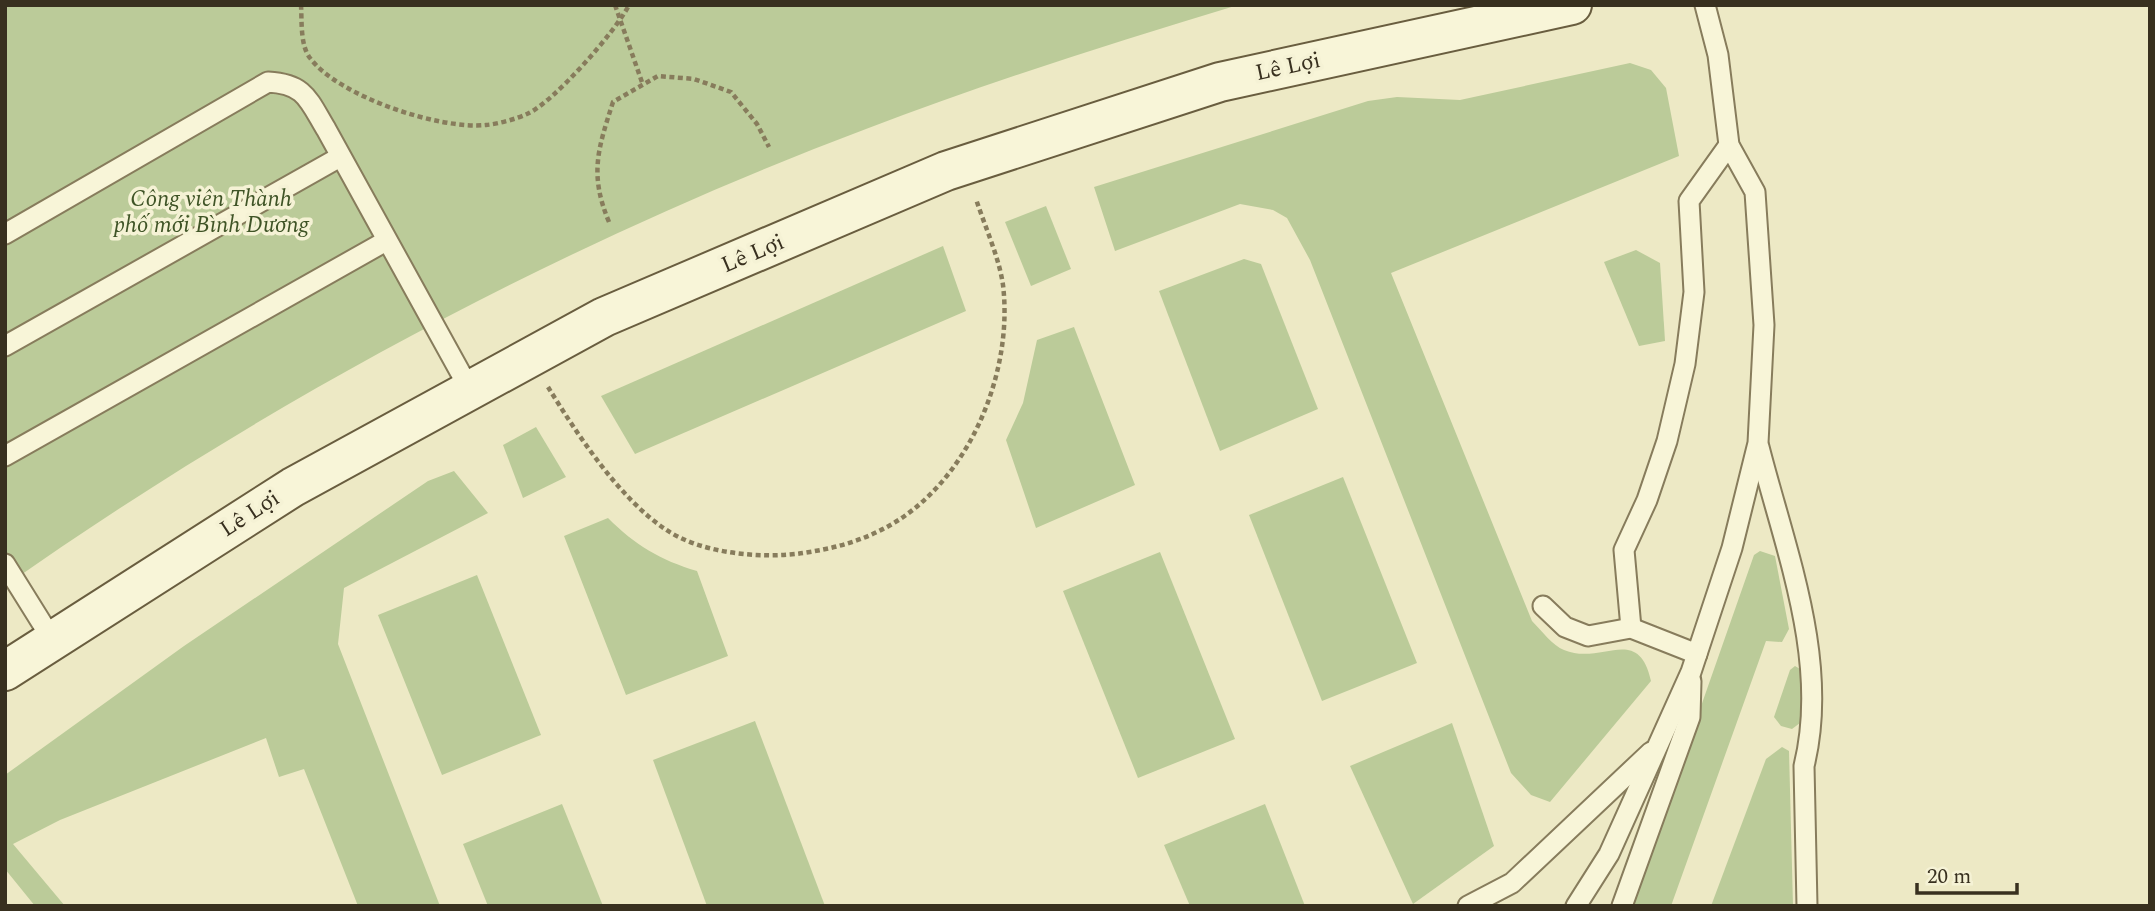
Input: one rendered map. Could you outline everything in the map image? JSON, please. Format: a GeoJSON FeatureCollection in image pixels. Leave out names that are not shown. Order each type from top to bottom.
{"type":"FeatureCollection","features":[{"type":"Feature","properties":{"kind":"main road","name":"Lê Lợi"},"geometry":{"type":"LineString","coordinates":[[5,671],[293,487],[604,317],[965,165],[1220,82],[1572,5]]}},
{"type":"Feature","properties":{"kind":"lane"},"geometry":{"type":"LineString","coordinates":[[1576,906],[1609,854],[1694,663],[1732,548],[1758,443],[1764,325],[1755,192],[1729,145],[1718,55],[1705,5]]}},
{"type":"Feature","properties":{"kind":"lane"},"geometry":{"type":"LineString","coordinates":[[5,234],[268,82],[290,83],[307,99],[470,390]]}},
{"type":"Feature","properties":{"kind":"lane"},"geometry":{"type":"LineString","coordinates":[[1631,628],[1624,550],[1647,500],[1667,441],[1685,364],[1694,292],[1689,201],[1729,145]]}},
{"type":"Feature","properties":{"kind":"lane"},"geometry":{"type":"LineString","coordinates":[[5,346],[340,157]]}},
{"type":"Feature","properties":{"kind":"lane"},"geometry":{"type":"LineString","coordinates":[[5,456],[386,241]]}},
{"type":"Feature","properties":{"kind":"lane"},"geometry":{"type":"LineString","coordinates":[[1758,443],[1810,650],[1809,744],[1804,766],[1807,906]]}},
{"type":"Feature","properties":{"kind":"lane"},"geometry":{"type":"LineString","coordinates":[[5,564],[52,641]]}},
{"type":"Feature","properties":{"kind":"lane"},"geometry":{"type":"LineString","coordinates":[[1543,606],[1565,627],[1588,636],[1631,628],[1694,663]]}},
{"type":"Feature","properties":{"kind":"lane"},"geometry":{"type":"LineString","coordinates":[[1622,906],[1690,717],[1694,663]]}},
{"type":"Feature","properties":{"kind":"lane"},"geometry":{"type":"LineString","coordinates":[[1468,906],[1511,883],[1658,744]]}},
{"type":"Feature","properties":{"kind":"path"},"geometry":{"type":"LineString","coordinates":[[301,5],[303,34],[309,56],[335,82],[364,97],[420,117],[485,126],[529,114],[585,65],[629,5]]}},
{"type":"Feature","properties":{"kind":"path"},"geometry":{"type":"LineString","coordinates":[[615,5],[643,85]]}},
{"type":"Feature","properties":{"kind":"path"},"geometry":{"type":"LineString","coordinates":[[609,222],[597,193],[598,149],[613,102],[658,76],[694,79],[731,92],[757,124],[769,147]]}},
{"type":"Feature","properties":{"kind":"path"},"geometry":{"type":"LineString","coordinates":[[535,355],[534,363],[568,419],[635,503],[667,530],[727,551],[771,558],[833,548],[881,531],[920,502],[958,461],[991,398],[1004,328],[1002,284],[965,165]]}},
{"type":"Feature","properties":{"kind":"green space","name":"Công viên Thành phố mới Bình Dương"},"geometry":{"type":"Polygon","coordinates":[[[5,5],[1238,5],[958,95],[753,174],[641,222],[421,330],[314,390],[208,452],[5,586],[5,5]]]}},
{"type":"Feature","properties":{"kind":"green space"},"geometry":{"type":"Polygon","coordinates":[[[1630,63],[1651,70],[1666,88],[1679,156],[1391,273],[1532,621],[1564,650],[1578,654],[1628,650],[1637,654],[1645,664],[1651,681],[1550,802],[1531,795],[1511,773],[1310,260],[1287,218],[1273,210],[1240,204],[1115,251],[1094,187],[1368,101],[1397,97],[1460,100],[1630,63]]]}},
{"type":"Feature","properties":{"kind":"green space"},"geometry":{"type":"Polygon","coordinates":[[[1046,206],[1071,269],[1031,286],[1005,222],[1046,206]]]}},
{"type":"Feature","properties":{"kind":"green space"},"geometry":{"type":"Polygon","coordinates":[[[943,246],[966,311],[635,454],[601,396],[943,246]]]}},
{"type":"Feature","properties":{"kind":"green space"},"geometry":{"type":"Polygon","coordinates":[[[1636,250],[1660,263],[1665,341],[1639,346],[1604,262],[1636,250]]]}},
{"type":"Feature","properties":{"kind":"green space"},"geometry":{"type":"Polygon","coordinates":[[[1244,259],[1261,264],[1318,409],[1220,451],[1159,291],[1244,259]]]}},
{"type":"Feature","properties":{"kind":"green space"},"geometry":{"type":"Polygon","coordinates":[[[1074,327],[1135,485],[1036,528],[1006,440],[1023,403],[1037,340],[1074,327]]]}},
{"type":"Feature","properties":{"kind":"green space"},"geometry":{"type":"Polygon","coordinates":[[[536,427],[566,477],[523,498],[503,445],[536,427]]]}},
{"type":"Feature","properties":{"kind":"green space"},"geometry":{"type":"Polygon","coordinates":[[[454,471],[488,513],[344,588],[338,644],[440,906],[358,906],[304,769],[279,777],[266,738],[60,820],[13,844],[65,906],[35,906],[5,869],[5,775],[184,646],[428,481],[454,471]]]}},
{"type":"Feature","properties":{"kind":"green space"},"geometry":{"type":"Polygon","coordinates":[[[1343,477],[1417,663],[1322,701],[1249,515],[1343,477]]]}},
{"type":"Feature","properties":{"kind":"green space"},"geometry":{"type":"Polygon","coordinates":[[[608,518],[649,550],[671,562],[697,571],[728,656],[626,695],[564,536],[608,518]]]}},
{"type":"Feature","properties":{"kind":"green space"},"geometry":{"type":"Polygon","coordinates":[[[1760,551],[1775,556],[1789,629],[1782,642],[1766,641],[1671,906],[1631,906],[1754,555],[1760,551]]]}},
{"type":"Feature","properties":{"kind":"green space"},"geometry":{"type":"Polygon","coordinates":[[[1160,552],[1235,739],[1138,778],[1063,591],[1160,552]]]}},
{"type":"Feature","properties":{"kind":"green space"},"geometry":{"type":"Polygon","coordinates":[[[477,575],[541,735],[442,775],[378,615],[477,575]]]}},
{"type":"Feature","properties":{"kind":"green space"},"geometry":{"type":"Polygon","coordinates":[[[1795,666],[1800,669],[1804,720],[1792,729],[1781,726],[1774,717],[1790,670],[1795,666]]]}},
{"type":"Feature","properties":{"kind":"green space"},"geometry":{"type":"Polygon","coordinates":[[[755,721],[825,906],[707,906],[653,760],[755,721]]]}},
{"type":"Feature","properties":{"kind":"green space"},"geometry":{"type":"Polygon","coordinates":[[[1452,723],[1494,846],[1413,904],[1350,766],[1452,723]]]}},
{"type":"Feature","properties":{"kind":"green space"},"geometry":{"type":"Polygon","coordinates":[[[1782,747],[1789,751],[1793,906],[1711,906],[1766,759],[1782,747]]]}},
{"type":"Feature","properties":{"kind":"green space"},"geometry":{"type":"Polygon","coordinates":[[[562,804],[603,906],[488,906],[463,844],[562,804]]]}},
{"type":"Feature","properties":{"kind":"green space"},"geometry":{"type":"Polygon","coordinates":[[[1265,804],[1305,906],[1190,906],[1164,845],[1265,804]]]}}]}
